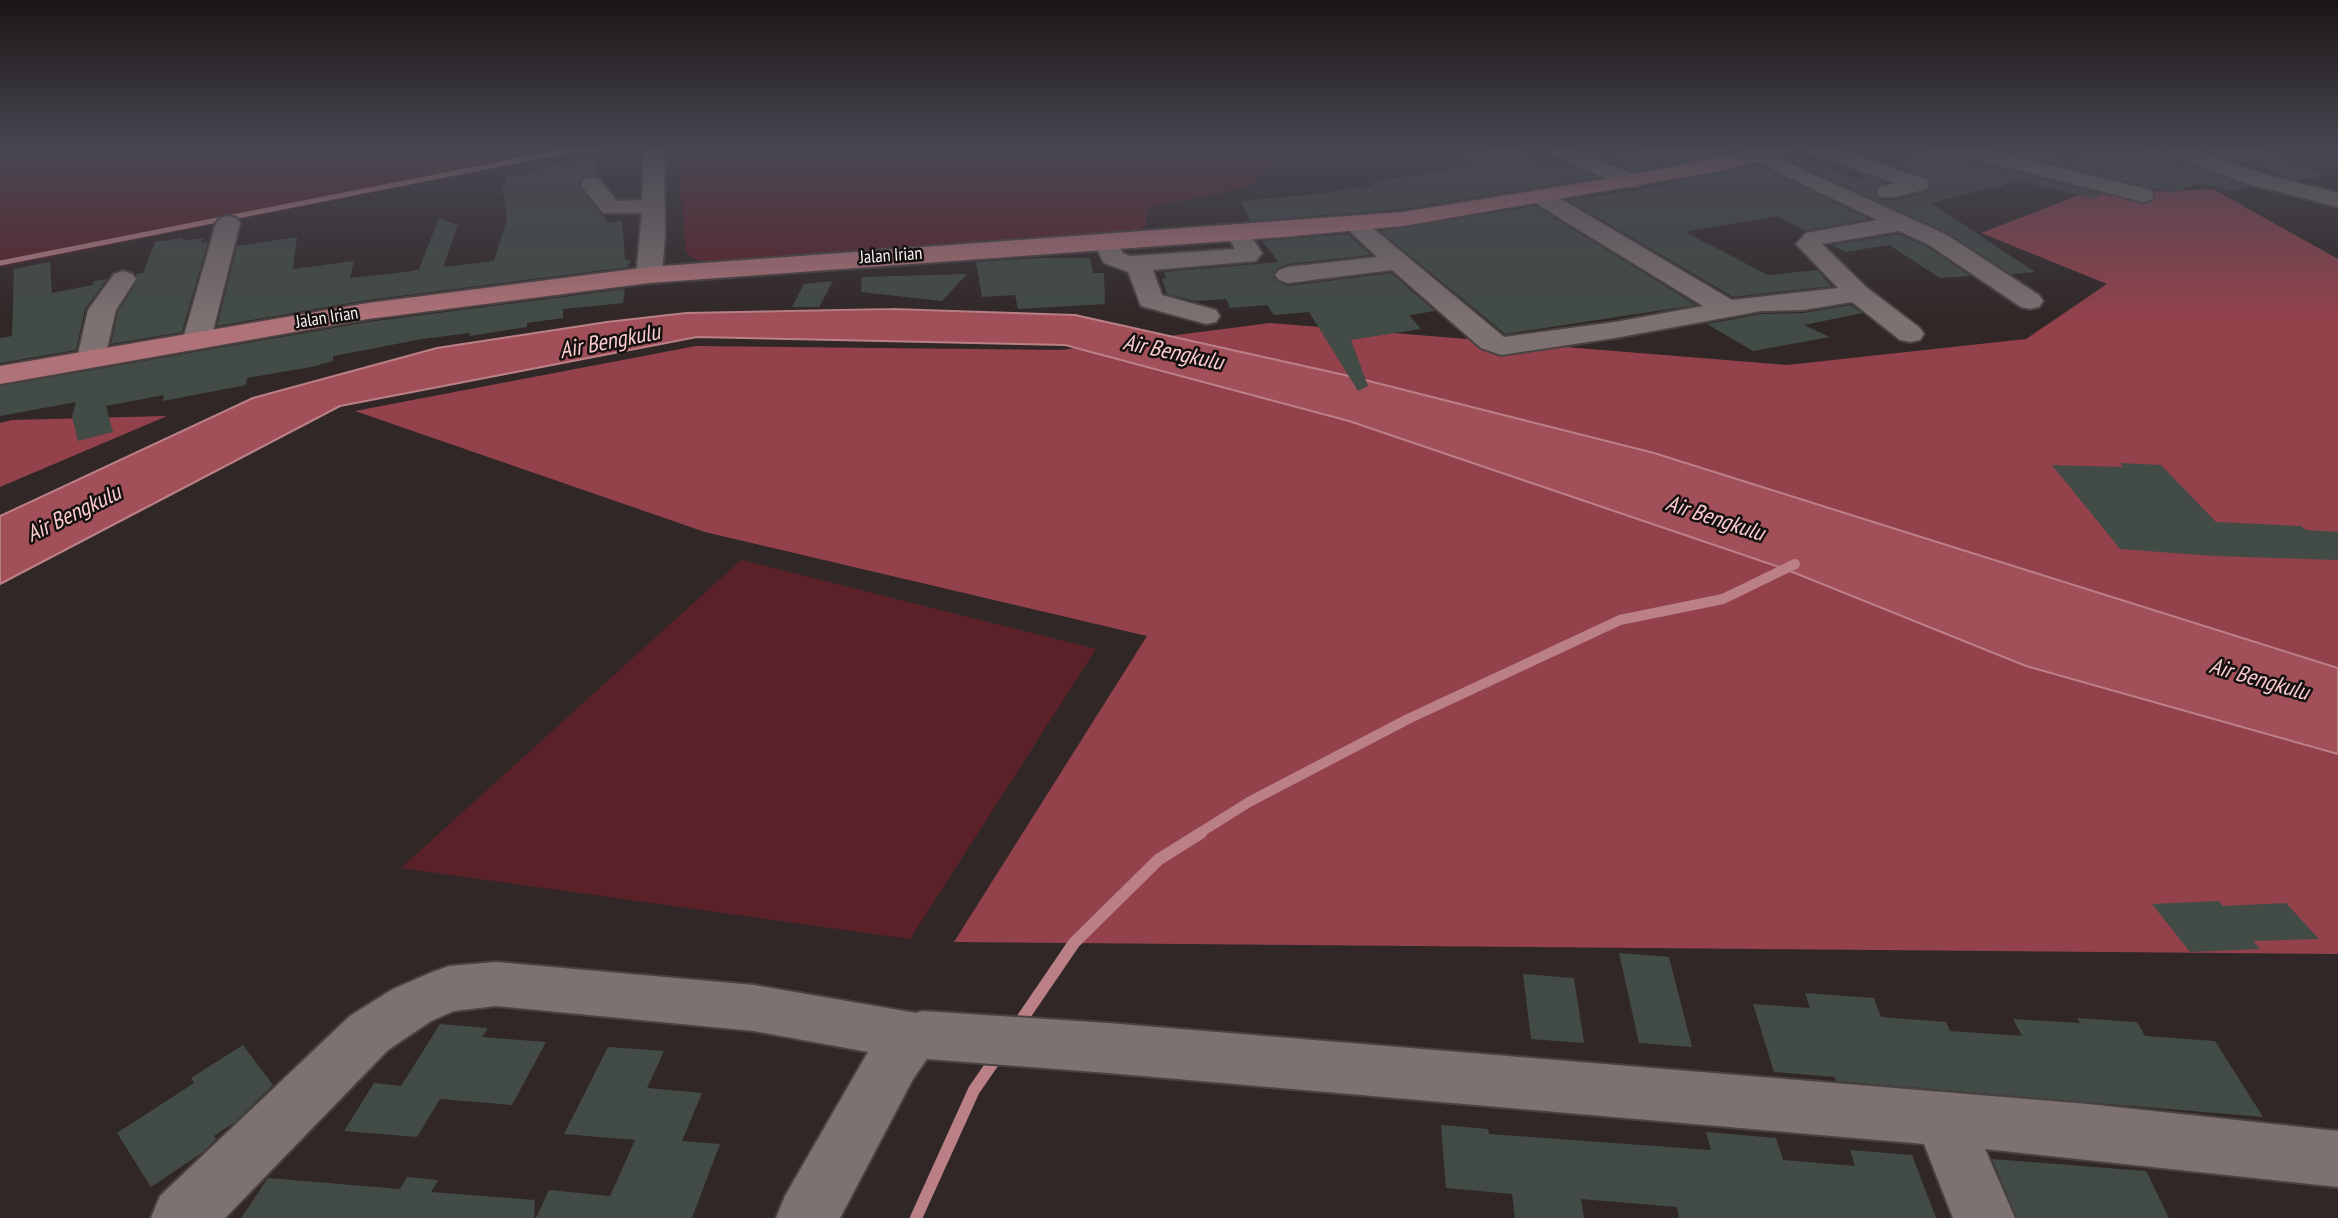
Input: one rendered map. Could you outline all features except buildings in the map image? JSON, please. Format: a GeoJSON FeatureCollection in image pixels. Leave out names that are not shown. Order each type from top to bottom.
{"type":"FeatureCollection","features":[{"type":"Feature","properties":{"kind":"main road","name":"Jalan Irian"},"geometry":{"type":"LineString","coordinates":[[0,375],[197,339],[417,304],[649,275],[1354,224],[1487,206]]}},
{"type":"Feature","properties":{"kind":"street"},"geometry":{"type":"LineString","coordinates":[[609,206],[611,208],[653,206],[649,275]]}},
{"type":"Feature","properties":{"kind":"street"},"geometry":{"type":"LineString","coordinates":[[1557,206],[1726,308]]}},
{"type":"Feature","properties":{"kind":"street"},"geometry":{"type":"LineString","coordinates":[[1870,206],[1938,240],[2030,301]]}},
{"type":"Feature","properties":{"kind":"street"},"geometry":{"type":"LineString","coordinates":[[197,339],[228,223]]}},
{"type":"Feature","properties":{"kind":"street"},"geometry":{"type":"LineString","coordinates":[[1902,223],[1809,241],[1809,247],[1857,293],[1910,334]]}},
{"type":"Feature","properties":{"kind":"street"},"geometry":{"type":"LineString","coordinates":[[1354,224],[1491,342],[1501,346],[1615,330],[1726,308],[1803,302],[1857,293]]}},
{"type":"Feature","properties":{"kind":"street"},"geometry":{"type":"LineString","coordinates":[[1105,242],[1116,261],[1138,264],[1244,257],[1250,253],[1238,233]]}},
{"type":"Feature","properties":{"kind":"street"},"geometry":{"type":"LineString","coordinates":[[1288,275],[1395,262]]}},
{"type":"Feature","properties":{"kind":"street"},"geometry":{"type":"LineString","coordinates":[[1138,264],[1150,300],[1206,316]]}},
{"type":"Feature","properties":{"kind":"street"},"geometry":{"type":"LineString","coordinates":[[91,358],[102,310],[123,279]]}},
{"type":"Feature","properties":{"kind":"street"},"geometry":{"type":"LineString","coordinates":[[1777,302],[1820,326]]}},
{"type":"Feature","properties":{"kind":"street"},"geometry":{"type":"LineString","coordinates":[[182,1218],[369,1033],[412,1005],[449,989],[496,984],[754,1008],[916,1037],[951,1035],[2088,1131],[2338,1159]]}},
{"type":"Feature","properties":{"kind":"street"},"geometry":{"type":"LineString","coordinates":[[807,1218],[879,1083],[901,1049],[916,1037]]}},
{"type":"Feature","properties":{"kind":"street"},"geometry":{"type":"LineString","coordinates":[[1943,1119],[1984,1218]]}},
{"type":"Feature","properties":{"kind":"shaded area"},"geometry":{"type":"Polygon","coordinates":[[[0,206],[305,206],[0,267],[0,206]]]}},
{"type":"Feature","properties":{"kind":"shaded area"},"geometry":{"type":"Polygon","coordinates":[[[682,206],[1157,206],[1151,207],[1146,216],[1146,226],[1137,232],[710,262],[694,259],[686,252],[682,206]]]}},
{"type":"Feature","properties":{"kind":"shaded area"},"geometry":{"type":"Polygon","coordinates":[[[2051,206],[2243,206],[2338,259],[2338,954],[954,942],[1147,636],[705,532],[355,411],[696,346],[1061,350],[1270,323],[1787,365],[2026,339],[2107,284],[1981,233],[2051,206]]]}},
{"type":"Feature","properties":{"kind":"shaded area"},"geometry":{"type":"Polygon","coordinates":[[[167,416],[0,487],[0,423],[12,420],[167,416]]]}},
{"type":"Feature","properties":{"kind":"shaded area"},"geometry":{"type":"Polygon","coordinates":[[[741,560],[1096,649],[910,939],[401,868],[741,560]]]}},
{"type":"Feature","properties":{"kind":"water","name":"Air Bengkulu"},"geometry":{"type":"Polygon","coordinates":[[[892,309],[1075,315],[1349,376],[1654,453],[2338,668],[2338,754],[2026,666],[1785,569],[1349,421],[1065,345],[697,337],[340,406],[0,584],[0,516],[253,398],[437,348],[607,322],[686,313],[892,309]]]}},
{"type":"Feature","properties":{"kind":"waterway"},"geometry":{"type":"LineString","coordinates":[[0,263],[289,206]]}},
{"type":"Feature","properties":{"kind":"waterway"},"geometry":{"type":"LineString","coordinates":[[1198,834],[1249,802],[1408,719],[1620,620],[1723,599],[1795,564]]}},
{"type":"Feature","properties":{"kind":"waterway"},"geometry":{"type":"LineString","coordinates":[[1018,1025],[1074,943],[1158,860],[1201,833]]}},
{"type":"Feature","properties":{"kind":"waterway"},"geometry":{"type":"LineString","coordinates":[[916,1218],[974,1090],[999,1054]]}}]}
